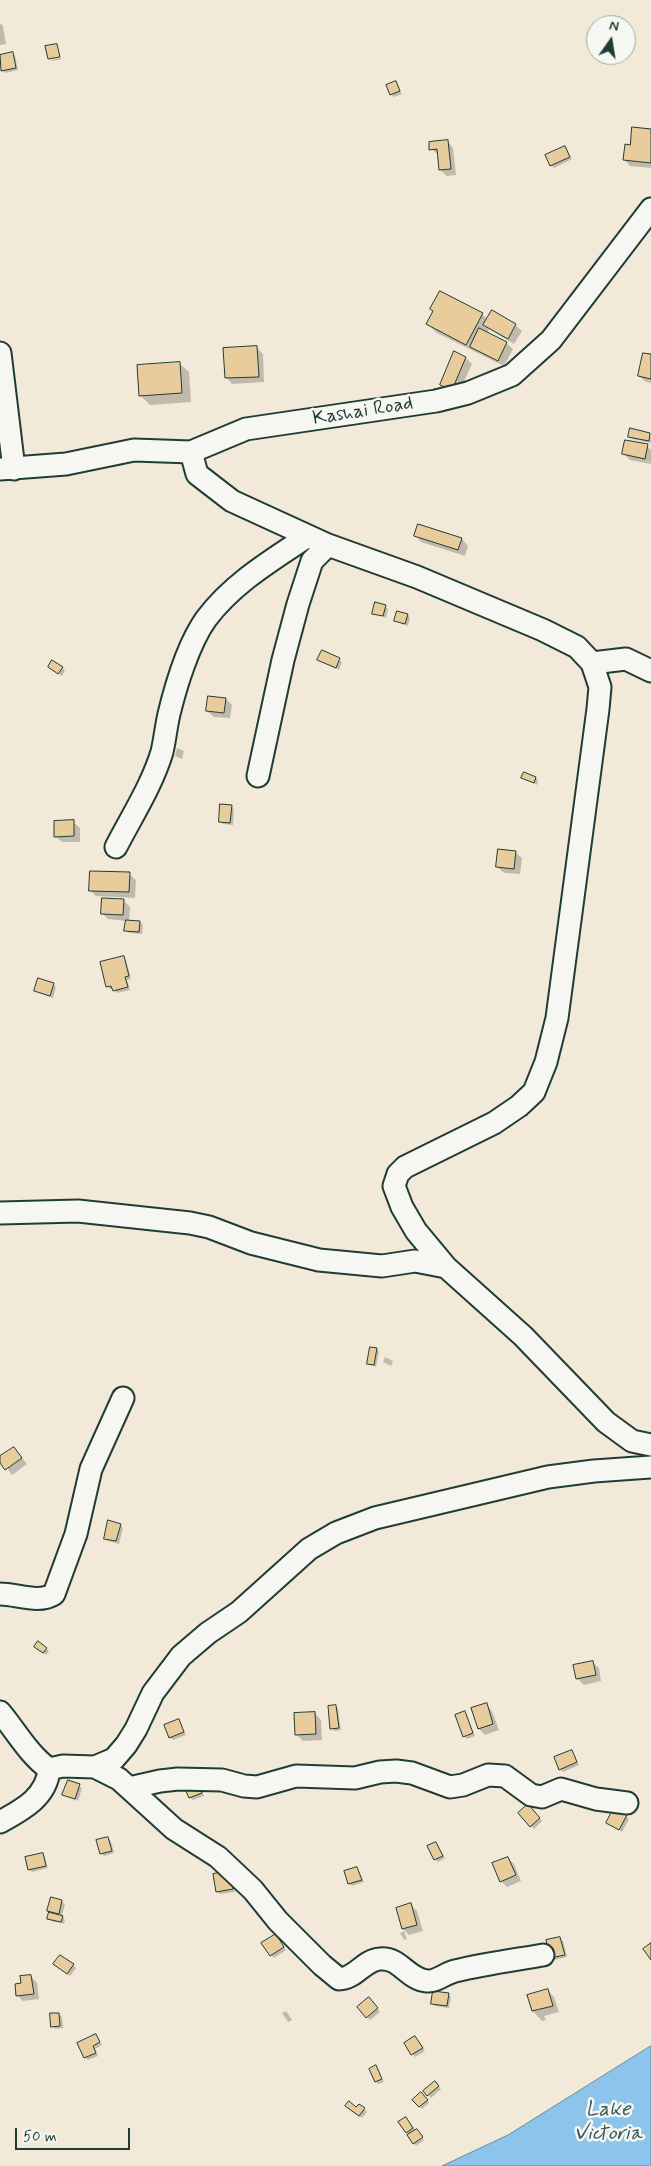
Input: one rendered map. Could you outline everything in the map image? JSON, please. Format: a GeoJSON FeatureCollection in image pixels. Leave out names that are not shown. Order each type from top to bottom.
{"type":"FeatureCollection","features":[{"type":"Feature","properties":{"kind":"street","name":"Kashai Road"},"geometry":{"type":"LineString","coordinates":[[7,469],[66,464],[134,450],[191,452],[246,429],[449,398],[468,393],[512,375],[551,340],[651,209]]}},
{"type":"Feature","properties":{"kind":"street"},"geometry":{"type":"LineString","coordinates":[[0,353],[7,469]]}},
{"type":"Feature","properties":{"kind":"street"},"geometry":{"type":"LineString","coordinates":[[191,452],[197,474],[232,501],[328,545],[416,577],[543,630],[577,647],[592,663],[600,687],[598,709],[557,1018],[546,1062],[534,1092],[519,1106],[494,1123],[405,1167],[398,1174],[394,1186],[402,1206],[416,1231],[446,1268],[523,1336],[606,1422],[632,1441],[651,1445]]}},
{"type":"Feature","properties":{"kind":"street"},"geometry":{"type":"LineString","coordinates":[[116,848],[153,776],[162,751],[169,713],[182,671],[194,640],[206,620],[224,598],[256,570],[308,536]]}},
{"type":"Feature","properties":{"kind":"street"},"geometry":{"type":"LineString","coordinates":[[258,776],[283,660],[298,604],[312,561],[328,545]]}},
{"type":"Feature","properties":{"kind":"street"},"geometry":{"type":"LineString","coordinates":[[592,663],[626,659],[651,672]]}},
{"type":"Feature","properties":{"kind":"street"},"geometry":{"type":"LineString","coordinates":[[0,1213],[78,1211],[190,1223],[260,1246],[319,1260],[382,1266],[415,1261],[446,1268]]}},
{"type":"Feature","properties":{"kind":"street"},"geometry":{"type":"LineString","coordinates":[[0,1594],[38,1599],[48,1598],[54,1594],[76,1534],[91,1469],[123,1398]]}},
{"type":"Feature","properties":{"kind":"street"},"geometry":{"type":"LineString","coordinates":[[0,1712],[36,1760],[49,1769],[62,1766],[95,1767],[114,1759],[126,1745],[153,1693],[181,1656],[208,1632],[239,1612],[309,1549],[336,1533],[375,1518],[548,1477],[594,1471],[651,1467]]}},
{"type":"Feature","properties":{"kind":"street"},"geometry":{"type":"LineString","coordinates":[[95,1767],[119,1779],[174,1829],[218,1857],[253,1890],[278,1921],[309,1953],[339,1979],[347,1978],[374,1959],[388,1958],[410,1974],[421,1980],[430,1981],[453,1971],[543,1955]]}},
{"type":"Feature","properties":{"kind":"street"},"geometry":{"type":"LineString","coordinates":[[0,1822],[27,1808],[44,1788],[48,1779],[49,1769]]}},
{"type":"Feature","properties":{"kind":"street"},"geometry":{"type":"LineString","coordinates":[[129,1788],[178,1779],[222,1780],[244,1786],[257,1787],[296,1776],[354,1778],[380,1772],[396,1771],[412,1773],[450,1787],[462,1786],[488,1775],[505,1776],[531,1796],[542,1797],[561,1789],[596,1799],[627,1803]]}},
{"type":"Feature","properties":{"kind":"water","name":"Lake Victoria"},"geometry":{"type":"Polygon","coordinates":[[[651,2046],[651,2166],[442,2166],[508,2135],[651,2046]]]}},
{"type":"Feature","properties":{"kind":"building"},"geometry":{"type":"Polygon","coordinates":[[[57,44],[60,57],[48,59],[45,46],[57,44]]]}},
{"type":"Feature","properties":{"kind":"building"},"geometry":{"type":"Polygon","coordinates":[[[13,52],[16,68],[1,71],[0,55],[13,52]]]}},
{"type":"Feature","properties":{"kind":"building"},"geometry":{"type":"Polygon","coordinates":[[[396,81],[400,91],[390,95],[386,85],[396,81]]]}},
{"type":"Feature","properties":{"kind":"building"},"geometry":{"type":"Polygon","coordinates":[[[632,127],[651,129],[651,163],[623,160],[625,144],[630,145],[632,127]]]}},
{"type":"Feature","properties":{"kind":"building"},"geometry":{"type":"Polygon","coordinates":[[[448,140],[451,169],[439,170],[437,149],[429,150],[429,142],[448,140]]]}},
{"type":"Feature","properties":{"kind":"building"},"geometry":{"type":"Polygon","coordinates":[[[565,146],[570,157],[550,166],[545,155],[565,146]]]}},
{"type":"Feature","properties":{"kind":"building"},"geometry":{"type":"Polygon","coordinates":[[[440,291],[483,313],[466,345],[426,324],[433,311],[430,309],[440,291]]]}},
{"type":"Feature","properties":{"kind":"building"},"geometry":{"type":"Polygon","coordinates":[[[492,310],[516,324],[508,339],[483,325],[492,310]]]}},
{"type":"Feature","properties":{"kind":"building"},"geometry":{"type":"Polygon","coordinates":[[[479,328],[507,342],[498,361],[470,347],[479,328]]]}},
{"type":"Feature","properties":{"kind":"building"},"geometry":{"type":"Polygon","coordinates":[[[257,346],[259,377],[225,378],[223,348],[257,346]]]}},
{"type":"Feature","properties":{"kind":"building"},"geometry":{"type":"Polygon","coordinates":[[[454,351],[466,357],[452,390],[440,385],[454,351]]]}},
{"type":"Feature","properties":{"kind":"building"},"geometry":{"type":"Polygon","coordinates":[[[643,353],[651,354],[651,379],[638,376],[643,353]]]}},
{"type":"Feature","properties":{"kind":"building"},"geometry":{"type":"Polygon","coordinates":[[[180,362],[182,393],[139,396],[137,365],[180,362]]]}},
{"type":"Feature","properties":{"kind":"building"},"geometry":{"type":"Polygon","coordinates":[[[630,428],[650,433],[649,441],[628,437],[630,428]]]}},
{"type":"Feature","properties":{"kind":"building"},"geometry":{"type":"Polygon","coordinates":[[[625,440],[648,444],[645,459],[622,454],[625,440]]]}},
{"type":"Feature","properties":{"kind":"building"},"geometry":{"type":"Polygon","coordinates":[[[418,524],[462,538],[458,550],[414,536],[418,524]]]}},
{"type":"Feature","properties":{"kind":"building"},"geometry":{"type":"Polygon","coordinates":[[[375,602],[386,605],[383,616],[372,614],[375,602]]]}},
{"type":"Feature","properties":{"kind":"building"},"geometry":{"type":"Polygon","coordinates":[[[397,611],[408,614],[405,624],[394,621],[397,611]]]}},
{"type":"Feature","properties":{"kind":"building"},"geometry":{"type":"Polygon","coordinates":[[[322,650],[340,658],[336,668],[317,660],[322,650]]]}},
{"type":"Feature","properties":{"kind":"building"},"geometry":{"type":"Polygon","coordinates":[[[52,660],[63,667],[58,674],[48,667],[52,660]]]}},
{"type":"Feature","properties":{"kind":"building"},"geometry":{"type":"Polygon","coordinates":[[[208,696],[226,698],[224,713],[206,711],[208,696]]]}},
{"type":"Feature","properties":{"kind":"building"},"geometry":{"type":"Polygon","coordinates":[[[524,772],[536,777],[534,783],[521,778],[524,772]]]}},
{"type":"Feature","properties":{"kind":"building"},"geometry":{"type":"Polygon","coordinates":[[[220,804],[232,805],[230,823],[219,822],[220,804]]]}},
{"type":"Feature","properties":{"kind":"building"},"geometry":{"type":"Polygon","coordinates":[[[74,820],[74,836],[54,837],[54,821],[74,820]]]}},
{"type":"Feature","properties":{"kind":"building"},"geometry":{"type":"Polygon","coordinates":[[[498,849],[516,851],[514,869],[496,867],[498,849]]]}},
{"type":"Feature","properties":{"kind":"building"},"geometry":{"type":"Polygon","coordinates":[[[90,871],[130,872],[129,892],[89,891],[90,871]]]}},
{"type":"Feature","properties":{"kind":"building"},"geometry":{"type":"Polygon","coordinates":[[[102,898],[124,899],[123,915],[101,914],[102,898]]]}},
{"type":"Feature","properties":{"kind":"building"},"geometry":{"type":"Polygon","coordinates":[[[126,920],[140,921],[139,932],[124,931],[126,920]]]}},
{"type":"Feature","properties":{"kind":"building"},"geometry":{"type":"Polygon","coordinates":[[[124,956],[129,976],[125,977],[128,987],[113,991],[111,986],[106,987],[100,962],[124,956]]]}},
{"type":"Feature","properties":{"kind":"building"},"geometry":{"type":"Polygon","coordinates":[[[38,978],[54,983],[50,996],[34,991],[38,978]]]}},
{"type":"Feature","properties":{"kind":"building"},"geometry":{"type":"Polygon","coordinates":[[[370,1347],[377,1348],[374,1365],[367,1364],[370,1347]]]}},
{"type":"Feature","properties":{"kind":"building"},"geometry":{"type":"Polygon","coordinates":[[[14,1447],[22,1458],[5,1470],[0,1463],[0,1456],[14,1447]]]}},
{"type":"Feature","properties":{"kind":"building"},"geometry":{"type":"Polygon","coordinates":[[[108,1520],[121,1524],[116,1541],[104,1539],[108,1520]]]}},
{"type":"Feature","properties":{"kind":"building"},"geometry":{"type":"Polygon","coordinates":[[[38,1641],[47,1648],[43,1653],[34,1647],[38,1641]]]}},
{"type":"Feature","properties":{"kind":"building"},"geometry":{"type":"Polygon","coordinates":[[[593,1661],[596,1675],[576,1679],[573,1665],[593,1661]]]}},
{"type":"Feature","properties":{"kind":"building"},"geometry":{"type":"Polygon","coordinates":[[[487,1703],[493,1724],[478,1729],[471,1708],[487,1703]]]}},
{"type":"Feature","properties":{"kind":"building"},"geometry":{"type":"Polygon","coordinates":[[[336,1705],[339,1728],[330,1729],[328,1706],[336,1705]]]}},
{"type":"Feature","properties":{"kind":"building"},"geometry":{"type":"Polygon","coordinates":[[[465,1711],[473,1733],[463,1737],[455,1715],[465,1711]]]}},
{"type":"Feature","properties":{"kind":"building"},"geometry":{"type":"Polygon","coordinates":[[[315,1712],[316,1734],[295,1735],[294,1713],[315,1712]]]}},
{"type":"Feature","properties":{"kind":"building"},"geometry":{"type":"Polygon","coordinates":[[[179,1719],[184,1732],[169,1738],[164,1725],[179,1719]]]}},
{"type":"Feature","properties":{"kind":"building"},"geometry":{"type":"Polygon","coordinates":[[[572,1750],[577,1762],[559,1770],[554,1757],[572,1750]]]}},
{"type":"Feature","properties":{"kind":"building"},"geometry":{"type":"Polygon","coordinates":[[[68,1780],[80,1784],[75,1799],[62,1795],[68,1780]]]}},
{"type":"Feature","properties":{"kind":"building"},"geometry":{"type":"Polygon","coordinates":[[[198,1782],[202,1793],[189,1798],[184,1787],[198,1782]]]}},
{"type":"Feature","properties":{"kind":"building"},"geometry":{"type":"Polygon","coordinates":[[[528,1804],[540,1818],[530,1827],[518,1813],[528,1804]]]}},
{"type":"Feature","properties":{"kind":"building"},"geometry":{"type":"Polygon","coordinates":[[[614,1808],[627,1815],[619,1830],[606,1823],[614,1808]]]}},
{"type":"Feature","properties":{"kind":"building"},"geometry":{"type":"Polygon","coordinates":[[[108,1837],[112,1851],[100,1854],[96,1840],[108,1837]]]}},
{"type":"Feature","properties":{"kind":"building"},"geometry":{"type":"Polygon","coordinates":[[[436,1842],[443,1856],[434,1860],[427,1846],[436,1842]]]}},
{"type":"Feature","properties":{"kind":"building"},"geometry":{"type":"Polygon","coordinates":[[[43,1853],[46,1866],[28,1870],[25,1857],[43,1853]]]}},
{"type":"Feature","properties":{"kind":"building"},"geometry":{"type":"Polygon","coordinates":[[[508,1857],[516,1875],[500,1882],[492,1863],[508,1857]]]}},
{"type":"Feature","properties":{"kind":"building"},"geometry":{"type":"Polygon","coordinates":[[[357,1867],[362,1880],[348,1884],[344,1871],[357,1867]]]}},
{"type":"Feature","properties":{"kind":"building"},"geometry":{"type":"Polygon","coordinates":[[[230,1871],[233,1889],[216,1892],[213,1874],[230,1871]]]}},
{"type":"Feature","properties":{"kind":"building"},"geometry":{"type":"Polygon","coordinates":[[[51,1897],[62,1900],[59,1914],[47,1911],[51,1897]]]}},
{"type":"Feature","properties":{"kind":"building"},"geometry":{"type":"Polygon","coordinates":[[[411,1903],[417,1925],[402,1929],[396,1908],[411,1903]]]}},
{"type":"Feature","properties":{"kind":"building"},"geometry":{"type":"Polygon","coordinates":[[[49,1912],[63,1916],[61,1922],[47,1919],[49,1912]]]}},
{"type":"Feature","properties":{"kind":"building"},"geometry":{"type":"Polygon","coordinates":[[[276,1934],[284,1947],[270,1956],[261,1943],[276,1934]]]}},
{"type":"Feature","properties":{"kind":"building"},"geometry":{"type":"Polygon","coordinates":[[[560,1937],[565,1955],[550,1958],[546,1940],[560,1937]]]}},
{"type":"Feature","properties":{"kind":"building"},"geometry":{"type":"Polygon","coordinates":[[[651,1943],[651,1960],[643,1949],[651,1943]]]}},
{"type":"Feature","properties":{"kind":"building"},"geometry":{"type":"Polygon","coordinates":[[[60,1955],[74,1964],[67,1974],[53,1964],[60,1955]]]}},
{"type":"Feature","properties":{"kind":"building"},"geometry":{"type":"Polygon","coordinates":[[[31,1975],[34,1994],[16,1996],[15,1984],[21,1983],[20,1976],[31,1975]]]}},
{"type":"Feature","properties":{"kind":"building"},"geometry":{"type":"Polygon","coordinates":[[[548,1989],[553,2006],[532,2011],[527,1995],[548,1989]]]}},
{"type":"Feature","properties":{"kind":"building"},"geometry":{"type":"Polygon","coordinates":[[[433,1991],[449,1993],[447,2006],[431,2004],[433,1991]]]}},
{"type":"Feature","properties":{"kind":"building"},"geometry":{"type":"Polygon","coordinates":[[[369,1997],[378,2008],[366,2018],[357,2007],[369,1997]]]}},
{"type":"Feature","properties":{"kind":"building"},"geometry":{"type":"Polygon","coordinates":[[[50,2013],[59,2013],[60,2026],[51,2027],[50,2013]]]}},
{"type":"Feature","properties":{"kind":"building"},"geometry":{"type":"Polygon","coordinates":[[[96,2034],[100,2042],[93,2046],[96,2053],[84,2058],[77,2043],[96,2034]]]}},
{"type":"Feature","properties":{"kind":"building"},"geometry":{"type":"Polygon","coordinates":[[[415,2036],[423,2048],[411,2055],[404,2043],[415,2036]]]}},
{"type":"Feature","properties":{"kind":"building"},"geometry":{"type":"Polygon","coordinates":[[[376,2065],[382,2079],[375,2082],[369,2069],[376,2065]]]}},
{"type":"Feature","properties":{"kind":"building"},"geometry":{"type":"Polygon","coordinates":[[[435,2081],[439,2086],[427,2096],[423,2091],[435,2081]]]}},
{"type":"Feature","properties":{"kind":"building"},"geometry":{"type":"Polygon","coordinates":[[[421,2092],[428,2100],[419,2107],[412,2100],[421,2092]]]}},
{"type":"Feature","properties":{"kind":"building"},"geometry":{"type":"Polygon","coordinates":[[[349,2101],[356,2107],[359,2104],[365,2108],[359,2116],[345,2106],[349,2101]]]}},
{"type":"Feature","properties":{"kind":"building"},"geometry":{"type":"Polygon","coordinates":[[[406,2117],[413,2128],[406,2133],[398,2122],[406,2117]]]}},
{"type":"Feature","properties":{"kind":"building"},"geometry":{"type":"Polygon","coordinates":[[[417,2129],[423,2137],[413,2144],[407,2135],[417,2129]]]}}]}
